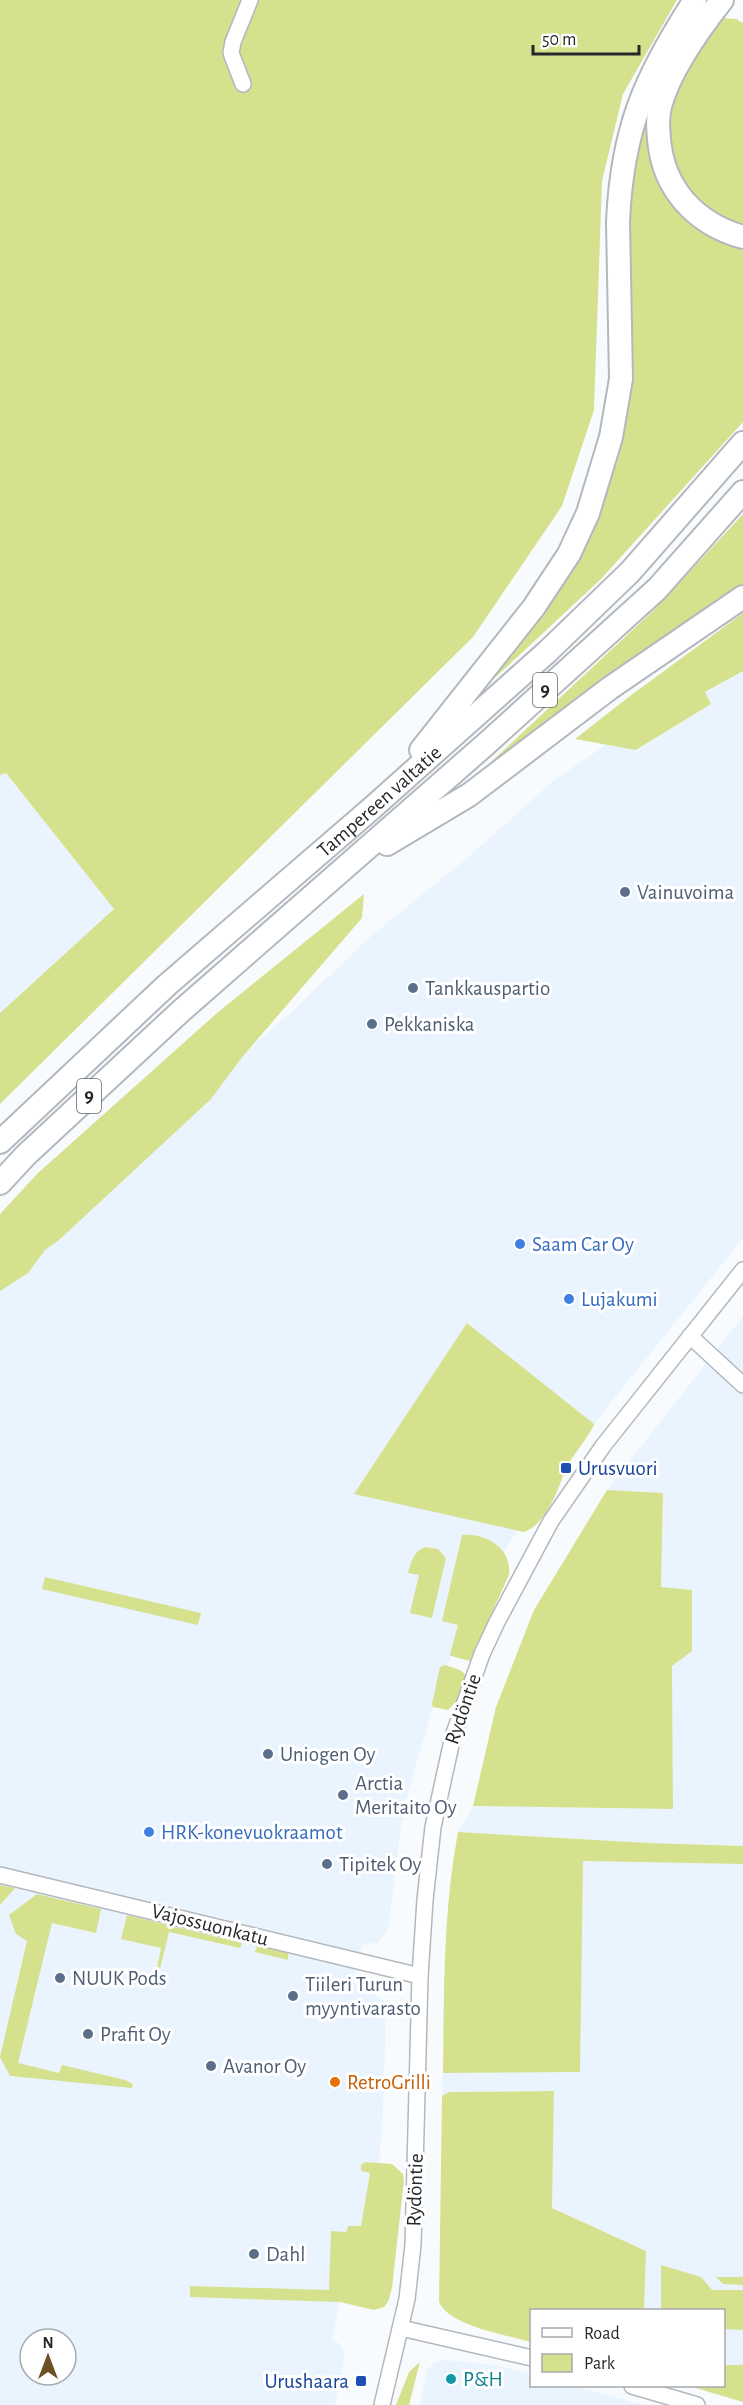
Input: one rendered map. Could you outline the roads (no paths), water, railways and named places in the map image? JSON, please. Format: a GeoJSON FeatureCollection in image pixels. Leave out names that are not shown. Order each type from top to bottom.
{"type":"FeatureCollection","features":[{"type":"Feature","properties":{"kind":"highway"},"geometry":{"type":"LineString","coordinates":[[372,808],[468,693],[534,608],[569,554],[588,513],[611,437],[621,380],[618,222],[619,197],[627,142],[647,82],[695,0]]}},
{"type":"Feature","properties":{"kind":"highway"},"geometry":{"type":"LineString","coordinates":[[722,0],[692,43],[661,101],[658,136],[662,163],[678,195],[704,219],[743,237]]}},
{"type":"Feature","properties":{"kind":"highway","name":"Tampereen valtatie"},"geometry":{"type":"LineString","coordinates":[[0,1142],[168,985],[547,652],[630,572],[743,443]]}},
{"type":"Feature","properties":{"kind":"highway","name":"Tampereen valtatie"},"geometry":{"type":"LineString","coordinates":[[0,1183],[26,1155],[180,1011],[486,744],[657,589],[743,492]]}},
{"type":"Feature","properties":{"kind":"highway"},"geometry":{"type":"LineString","coordinates":[[334,876],[469,795],[610,688],[743,597]]}},
{"type":"Feature","properties":{"kind":"street"},"geometry":{"type":"LineString","coordinates":[[243,84],[231,53],[233,42],[250,0]]}},
{"type":"Feature","properties":{"kind":"street","name":"Rydöntie"},"geometry":{"type":"LineString","coordinates":[[382,2405],[407,2299],[413,2245],[420,1976],[429,1861],[436,1808],[453,1736],[482,1654],[523,1570],[575,1484],[743,1270]]}},
{"type":"Feature","properties":{"kind":"street"},"geometry":{"type":"LineString","coordinates":[[690,1336],[743,1385]]}},
{"type":"Feature","properties":{"kind":"street","name":"Vajossuonkatu"},"geometry":{"type":"LineString","coordinates":[[0,1875],[420,1976]]}},
{"type":"Feature","properties":{"kind":"street"},"geometry":{"type":"LineString","coordinates":[[401,2328],[530,2358]]}},
{"type":"Feature","properties":{"kind":"street"},"geometry":{"type":"LineString","coordinates":[[638,2387],[697,2405]]}},
{"type":"Feature","properties":{"kind":"place","name":"Vainuvoima"},"geometry":{"type":"Point","coordinates":[625,892]}},
{"type":"Feature","properties":{"kind":"place","name":"Tankkauspartio"},"geometry":{"type":"Point","coordinates":[413,988]}},
{"type":"Feature","properties":{"kind":"place","name":"Pekkaniska"},"geometry":{"type":"Point","coordinates":[372,1024]}},
{"type":"Feature","properties":{"kind":"place","name":"Saam Car Oy"},"geometry":{"type":"Point","coordinates":[520,1244]}},
{"type":"Feature","properties":{"kind":"place","name":"Lujakumi"},"geometry":{"type":"Point","coordinates":[569,1299]}},
{"type":"Feature","properties":{"kind":"place","name":"Urusvuori"},"geometry":{"type":"Point","coordinates":[566,1468]}},
{"type":"Feature","properties":{"kind":"place","name":"Uniogen Oy"},"geometry":{"type":"Point","coordinates":[268,1754]}},
{"type":"Feature","properties":{"kind":"place","name":"Arctia Meritaito Oy"},"geometry":{"type":"Point","coordinates":[343,1795]}},
{"type":"Feature","properties":{"kind":"place","name":"HRK-konevuokraamot"},"geometry":{"type":"Point","coordinates":[149,1832]}},
{"type":"Feature","properties":{"kind":"place","name":"Tipitek Oy"},"geometry":{"type":"Point","coordinates":[327,1864]}},
{"type":"Feature","properties":{"kind":"place","name":"NUUK Pods"},"geometry":{"type":"Point","coordinates":[60,1978]}},
{"type":"Feature","properties":{"kind":"place","name":"Tiileri Turun myyntivarasto"},"geometry":{"type":"Point","coordinates":[293,1996]}},
{"type":"Feature","properties":{"kind":"place","name":"Prafit Oy"},"geometry":{"type":"Point","coordinates":[88,2034]}},
{"type":"Feature","properties":{"kind":"place","name":"Avanor Oy"},"geometry":{"type":"Point","coordinates":[211,2066]}},
{"type":"Feature","properties":{"kind":"place","name":"RetroGrilli"},"geometry":{"type":"Point","coordinates":[335,2082]}},
{"type":"Feature","properties":{"kind":"place","name":"Dahl"},"geometry":{"type":"Point","coordinates":[254,2254]}},
{"type":"Feature","properties":{"kind":"place","name":"P&H"},"geometry":{"type":"Point","coordinates":[451,2379]}},
{"type":"Feature","properties":{"kind":"place","name":"Urushaara"},"geometry":{"type":"Point","coordinates":[361,2381]}}]}
